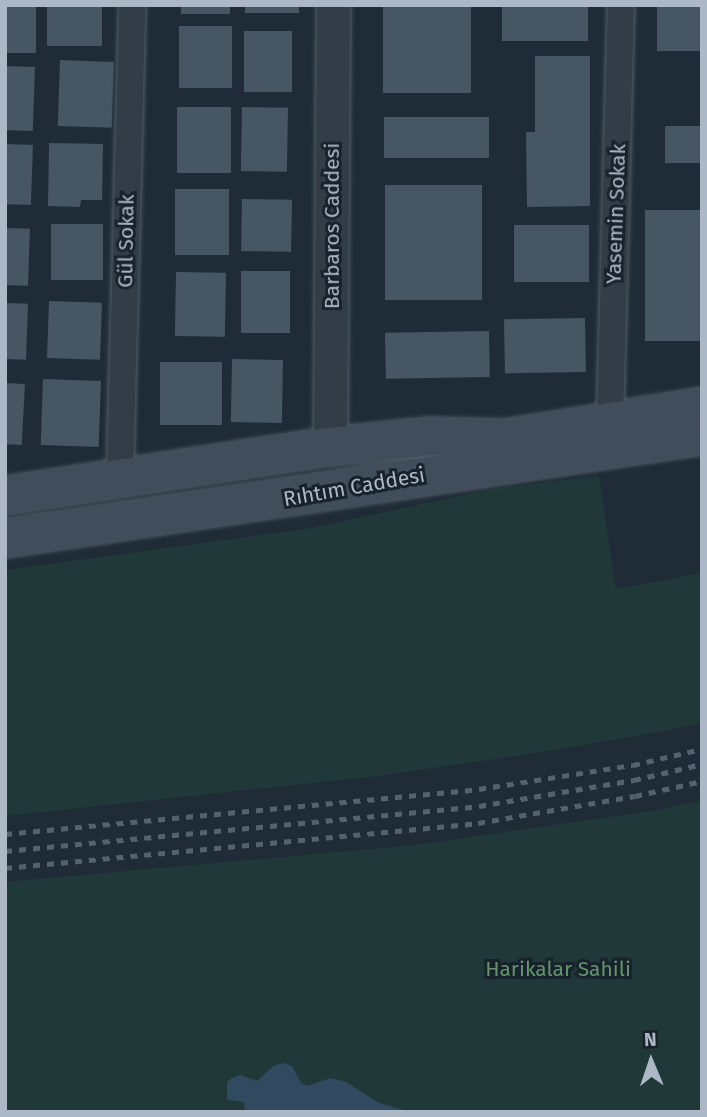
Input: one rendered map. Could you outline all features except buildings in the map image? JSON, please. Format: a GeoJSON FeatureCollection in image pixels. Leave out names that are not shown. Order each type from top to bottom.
{"type":"FeatureCollection","features":[{"type":"Feature","properties":{"kind":"main road","name":"Rıhtım Caddesi"},"geometry":{"type":"LineString","coordinates":[[5,495],[330,446],[429,436],[505,438],[702,406]]}},
{"type":"Feature","properties":{"kind":"main road","name":"Rıhtım Caddesi"},"geometry":{"type":"LineString","coordinates":[[5,538],[702,435]]}},
{"type":"Feature","properties":{"kind":"street","name":"Gül Sokak"},"geometry":{"type":"LineString","coordinates":[[120,476],[132,5]]}},
{"type":"Feature","properties":{"kind":"street","name":"Barbaros Caddesi"},"geometry":{"type":"LineString","coordinates":[[330,446],[333,5]]}},
{"type":"Feature","properties":{"kind":"street","name":"Yasemin Sokak"},"geometry":{"type":"LineString","coordinates":[[610,422],[621,5]]}},
{"type":"Feature","properties":{"kind":"green space"},"geometry":{"type":"Polygon","coordinates":[[[599,476],[616,589],[702,573],[702,724],[562,749],[378,776],[5,816],[5,570],[312,528],[491,489],[599,476]]]}},
{"type":"Feature","properties":{"kind":"green space","name":"Harikalar Sahili"},"geometry":{"type":"Polygon","coordinates":[[[702,800],[702,1112],[5,1112],[5,882],[415,845],[658,810],[702,800]]]}},
{"type":"Feature","properties":{"kind":"water"},"geometry":{"type":"Polygon","coordinates":[[[284,1063],[292,1066],[301,1083],[307,1086],[331,1078],[346,1082],[379,1103],[411,1112],[239,1112],[245,1110],[244,1102],[227,1100],[227,1082],[232,1078],[240,1075],[257,1081],[275,1065],[284,1063]]]}},
{"type":"Feature","properties":{"kind":"railway"},"geometry":{"type":"LineString","coordinates":[[5,834],[479,789],[633,765],[702,749]]}},
{"type":"Feature","properties":{"kind":"railway"},"geometry":{"type":"LineString","coordinates":[[5,851],[479,806],[634,780],[702,764]]}},
{"type":"Feature","properties":{"kind":"railway"},"geometry":{"type":"LineString","coordinates":[[5,868],[478,823],[635,796],[702,781]]}}]}
